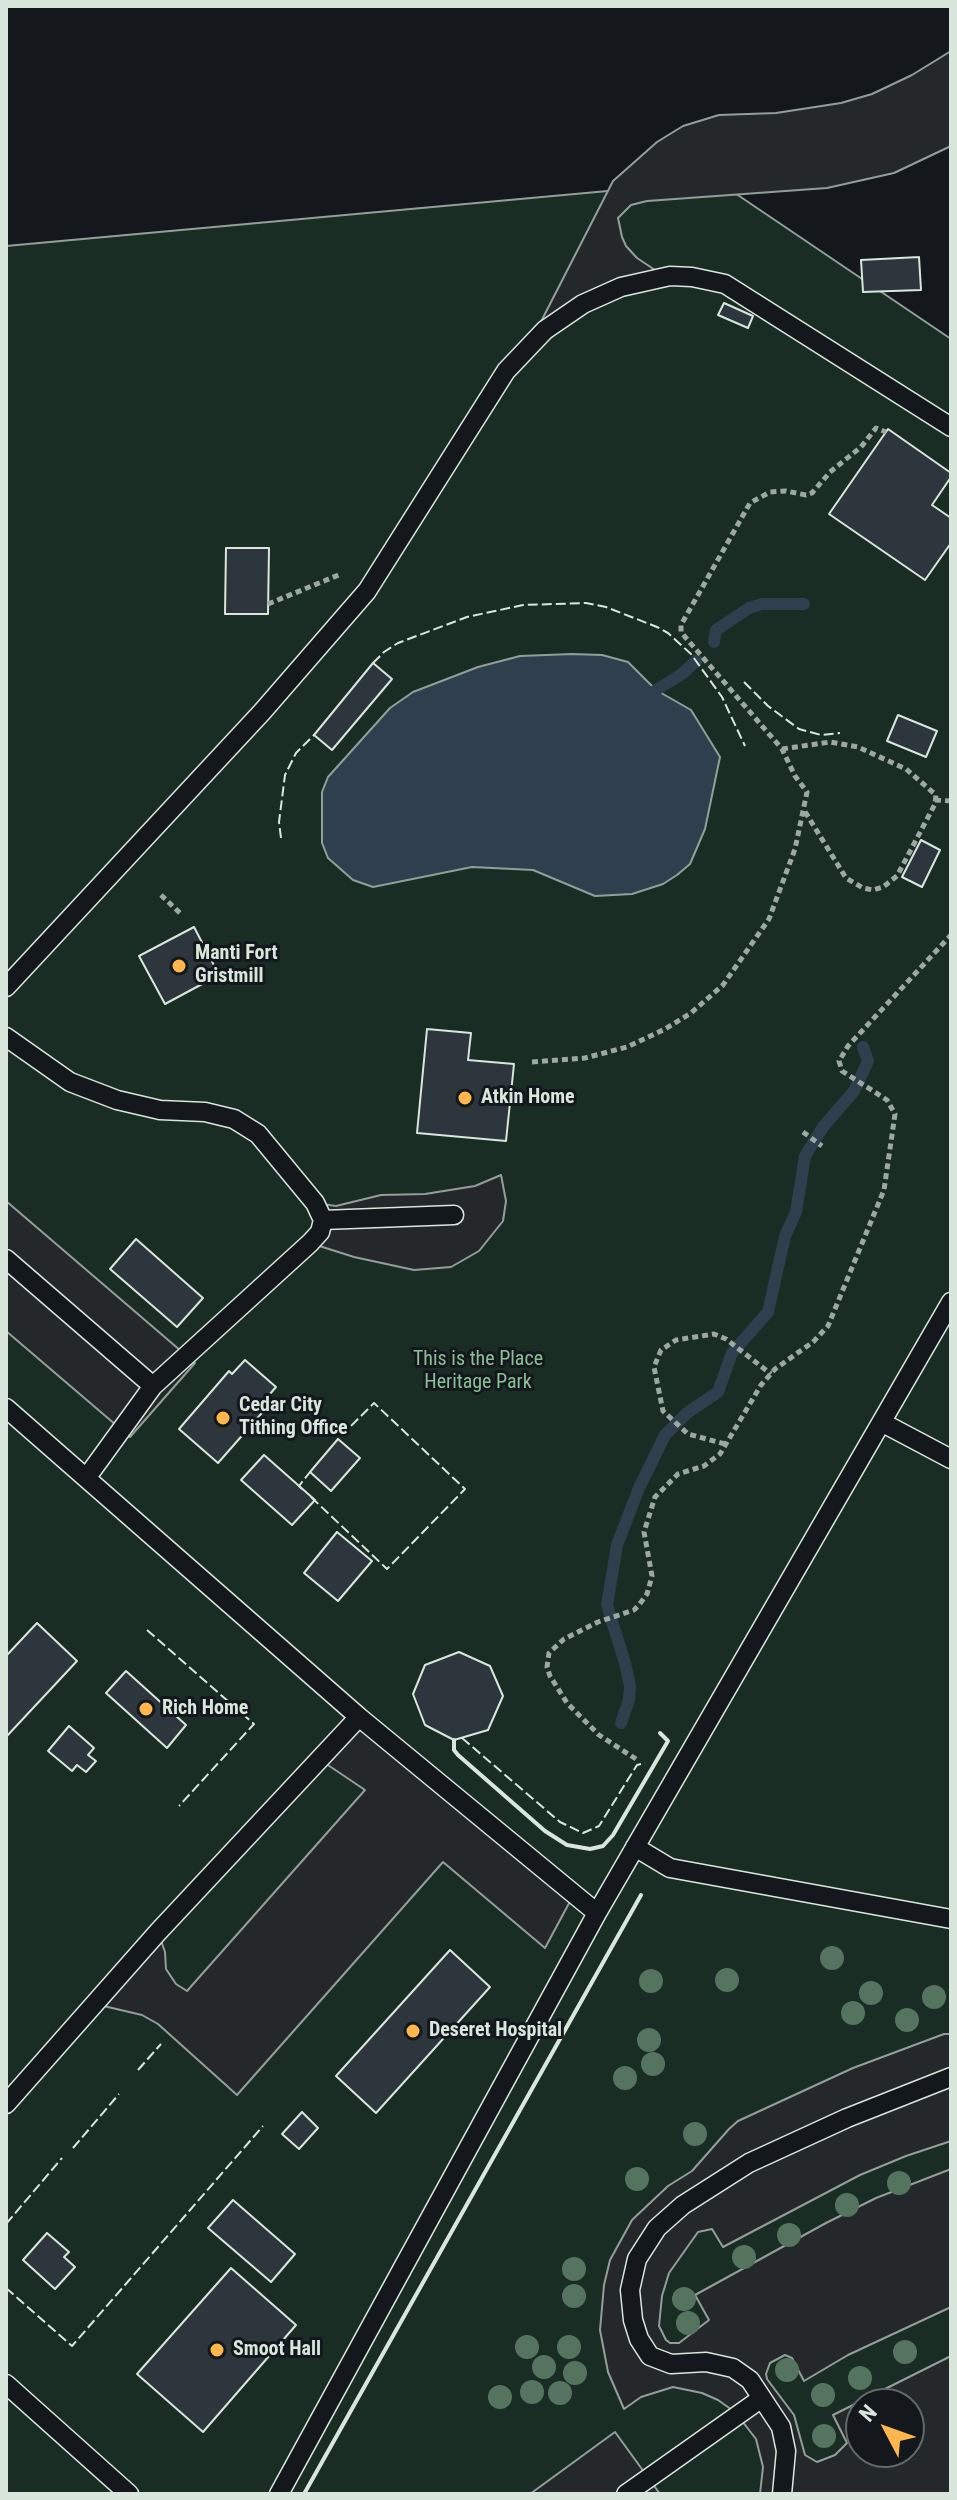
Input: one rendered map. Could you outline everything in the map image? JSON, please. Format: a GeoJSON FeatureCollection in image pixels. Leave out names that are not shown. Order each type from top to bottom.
{"type":"FeatureCollection","features":[{"type":"Feature","properties":{"kind":"lane"},"geometry":{"type":"LineString","coordinates":[[6,987],[262,712],[367,591],[506,371],[529,345],[560,318],[583,304],[645,280],[692,277],[725,284],[951,427]]}},
{"type":"Feature","properties":{"kind":"lane"},"geometry":{"type":"LineString","coordinates":[[6,1037],[70,1082],[117,1100],[160,1110],[205,1112],[234,1119],[258,1134],[315,1203],[323,1220],[320,1232],[310,1243],[153,1386],[87,1477]]}},
{"type":"Feature","properties":{"kind":"lane"},"geometry":{"type":"LineString","coordinates":[[323,1220],[454,1215]]}},
{"type":"Feature","properties":{"kind":"lane"},"geometry":{"type":"LineString","coordinates":[[6,1259],[153,1386]]}},
{"type":"Feature","properties":{"kind":"lane"},"geometry":{"type":"LineString","coordinates":[[279,2494],[597,1913],[951,1302]]}},
{"type":"Feature","properties":{"kind":"lane"},"geometry":{"type":"LineString","coordinates":[[6,1408],[359,1717],[597,1913]]}},
{"type":"Feature","properties":{"kind":"lane"},"geometry":{"type":"LineString","coordinates":[[883,1423],[951,1459]]}},
{"type":"Feature","properties":{"kind":"lane"},"geometry":{"type":"LineString","coordinates":[[6,2104],[158,1932],[359,1717]]}},
{"type":"Feature","properties":{"kind":"lane"},"geometry":{"type":"LineString","coordinates":[[635,1847],[670,1868],[951,1919]]}},
{"type":"Feature","properties":{"kind":"lane"},"geometry":{"type":"LineString","coordinates":[[782,2494],[786,2451],[781,2427],[750,2380],[733,2368],[706,2362],[671,2364],[650,2356],[639,2339],[633,2320],[630,2290],[637,2259],[657,2228],[683,2205],[749,2163],[847,2118],[951,2077]]}},
{"type":"Feature","properties":{"kind":"lane"},"geometry":{"type":"LineString","coordinates":[[6,2384],[129,2494]]}},
{"type":"Feature","properties":{"kind":"lane"},"geometry":{"type":"LineString","coordinates":[[626,2494],[762,2398]]}},
{"type":"Feature","properties":{"kind":"path"},"geometry":{"type":"LineString","coordinates":[[532,1062],[585,1058],[627,1047],[665,1029],[709,999],[738,966],[769,919],[782,890],[807,792],[782,749],[681,632],[681,625],[750,503],[770,492],[812,493],[830,472],[861,447],[876,428],[886,432]]}},
{"type":"Feature","properties":{"kind":"path"},"geometry":{"type":"LineString","coordinates":[[268,604],[394,552]]}},
{"type":"Feature","properties":{"kind":"path"},"geometry":{"type":"LineString","coordinates":[[782,749],[830,742],[858,747],[918,777],[933,790],[935,800],[897,876],[883,887],[873,890],[846,878],[804,810]]}},
{"type":"Feature","properties":{"kind":"path"},"geometry":{"type":"LineString","coordinates":[[935,800],[951,801]]}},
{"type":"Feature","properties":{"kind":"path"},"geometry":{"type":"LineString","coordinates":[[161,895],[181,914]]}},
{"type":"Feature","properties":{"kind":"path"},"geometry":{"type":"LineString","coordinates":[[636,1759],[582,1721],[567,1703],[547,1667],[549,1653],[564,1639],[598,1622],[621,1616],[639,1605],[650,1586],[651,1565],[644,1532],[655,1497],[678,1474],[712,1461],[755,1393],[771,1374],[813,1342],[828,1326],[884,1190],[895,1114],[887,1100],[842,1071],[839,1061],[843,1051],[951,935]]}},
{"type":"Feature","properties":{"kind":"path"},"geometry":{"type":"LineString","coordinates":[[803,1132],[822,1146]]}},
{"type":"Feature","properties":{"kind":"path"},"geometry":{"type":"LineString","coordinates":[[725,1444],[684,1431],[667,1416],[658,1395],[654,1367],[661,1350],[676,1340],[714,1334],[726,1339],[771,1374]]}},
{"type":"Feature","properties":{"kind":"green space","name":"This is the Place Heritage Park"},"geometry":{"type":"Polygon","coordinates":[[[717,181],[951,339],[951,2494],[6,2494],[6,246],[717,181]]]}},
{"type":"Feature","properties":{"kind":"shaded area"},"geometry":{"type":"Polygon","coordinates":[[[951,51],[951,146],[894,173],[827,188],[647,201],[631,205],[618,218],[622,237],[637,258],[658,272],[621,287],[529,345],[613,181],[657,142],[683,126],[719,115],[776,113],[841,103],[872,94],[912,75],[951,51]]]}},
{"type":"Feature","properties":{"kind":"shaded area"},"geometry":{"type":"Polygon","coordinates":[[[501,1175],[506,1201],[503,1221],[479,1251],[451,1267],[414,1270],[354,1257],[310,1243],[320,1232],[315,1203],[336,1206],[381,1195],[425,1194],[475,1186],[501,1175]]]}},
{"type":"Feature","properties":{"kind":"shaded area"},"geometry":{"type":"Polygon","coordinates":[[[6,1201],[195,1363],[130,1437],[6,1331],[6,1201]]]}},
{"type":"Feature","properties":{"kind":"shaded area"},"geometry":{"type":"Polygon","coordinates":[[[359,1717],[574,1894],[545,1948],[443,1862],[237,2095],[158,2024],[142,2015],[95,2004],[158,1932],[165,1952],[166,1969],[176,1984],[187,1991],[365,1790],[319,1759],[359,1717]]]}},
{"type":"Feature","properties":{"kind":"shaded area"},"geometry":{"type":"Polygon","coordinates":[[[951,2034],[951,2141],[860,2175],[723,2247],[712,2229],[698,2232],[669,2273],[662,2296],[659,2326],[666,2340],[679,2343],[709,2320],[695,2295],[876,2198],[951,2169],[951,2307],[848,2355],[804,2381],[792,2358],[785,2355],[770,2363],[766,2374],[794,2415],[805,2455],[817,2462],[835,2455],[845,2445],[845,2468],[925,2468],[925,2388],[887,2388],[951,2356],[951,2494],[760,2494],[763,2467],[756,2439],[735,2412],[718,2400],[673,2387],[641,2397],[624,2409],[608,2372],[600,2330],[604,2285],[610,2260],[632,2220],[668,2186],[692,2171],[738,2121],[853,2068],[951,2034]]]}},
{"type":"Feature","properties":{"kind":"shaded area"},"geometry":{"type":"Polygon","coordinates":[[[845,2409],[845,2439],[833,2415],[845,2409]]]}},
{"type":"Feature","properties":{"kind":"shaded area"},"geometry":{"type":"Polygon","coordinates":[[[615,2432],[660,2494],[530,2494],[615,2432]]]}},
{"type":"Feature","properties":{"kind":"water"},"geometry":{"type":"Polygon","coordinates":[[[602,655],[628,662],[656,690],[691,710],[720,757],[705,829],[690,864],[677,875],[663,884],[632,894],[595,896],[533,870],[472,867],[373,887],[353,880],[328,858],[322,843],[322,792],[328,777],[390,708],[413,692],[478,667],[520,656],[602,655]]]}},
{"type":"Feature","properties":{"kind":"building"},"geometry":{"type":"Polygon","coordinates":[[[919,257],[921,290],[863,292],[861,260],[919,257]]]}},
{"type":"Feature","properties":{"kind":"building"},"geometry":{"type":"Polygon","coordinates":[[[724,303],[753,316],[748,328],[718,315],[724,303]]]}},
{"type":"Feature","properties":{"kind":"building"},"geometry":{"type":"Polygon","coordinates":[[[888,429],[951,473],[932,505],[951,518],[951,543],[925,580],[829,514],[888,429]]]}},
{"type":"Feature","properties":{"kind":"building"},"geometry":{"type":"Polygon","coordinates":[[[226,548],[269,548],[268,614],[225,614],[226,548]]]}},
{"type":"Feature","properties":{"kind":"building"},"geometry":{"type":"Polygon","coordinates":[[[373,663],[392,679],[332,750],[314,735],[373,663]]]}},
{"type":"Feature","properties":{"kind":"building"},"geometry":{"type":"Polygon","coordinates":[[[898,715],[937,731],[926,757],[887,741],[898,715]]]}},
{"type":"Feature","properties":{"kind":"building"},"geometry":{"type":"Polygon","coordinates":[[[921,840],[940,850],[922,887],[902,877],[921,840]]]}},
{"type":"Feature","properties":{"kind":"building","name":"Manti Fort Gristmill"},"geometry":{"type":"Polygon","coordinates":[[[194,927],[219,975],[165,1004],[139,956],[194,927]]]}},
{"type":"Feature","properties":{"kind":"building","name":"Atkin Home"},"geometry":{"type":"Polygon","coordinates":[[[427,1029],[471,1033],[468,1060],[514,1064],[506,1141],[417,1133],[427,1029]]]}},
{"type":"Feature","properties":{"kind":"building"},"geometry":{"type":"Polygon","coordinates":[[[136,1239],[203,1298],[177,1327],[110,1269],[136,1239]]]}},
{"type":"Feature","properties":{"kind":"building","name":"Cedar City Tithing Office"},"geometry":{"type":"Polygon","coordinates":[[[245,1360],[276,1387],[263,1402],[268,1406],[218,1463],[179,1429],[229,1371],[232,1374],[245,1360]]]}},
{"type":"Feature","properties":{"kind":"building"},"geometry":{"type":"Polygon","coordinates":[[[338,1439],[360,1458],[331,1491],[310,1472],[338,1439]]]}},
{"type":"Feature","properties":{"kind":"building"},"geometry":{"type":"Polygon","coordinates":[[[264,1455],[315,1500],[292,1525],[241,1480],[264,1455]]]}},
{"type":"Feature","properties":{"kind":"building"},"geometry":{"type":"Polygon","coordinates":[[[337,1532],[372,1561],[338,1601],[304,1573],[337,1532]]]}},
{"type":"Feature","properties":{"kind":"building"},"geometry":{"type":"Polygon","coordinates":[[[37,1623],[77,1661],[6,1737],[6,1656],[37,1623]]]}},
{"type":"Feature","properties":{"kind":"building"},"geometry":{"type":"Polygon","coordinates":[[[459,1652],[490,1666],[503,1696],[488,1730],[454,1740],[425,1725],[413,1694],[425,1665],[459,1652]]]}},
{"type":"Feature","properties":{"kind":"building","name":"Rich Home"},"geometry":{"type":"Polygon","coordinates":[[[126,1671],[186,1725],[167,1748],[106,1693],[126,1671]]]}},
{"type":"Feature","properties":{"kind":"building"},"geometry":{"type":"Polygon","coordinates":[[[69,1726],[94,1748],[88,1755],[96,1761],[86,1772],[77,1765],[72,1771],[48,1751],[69,1726]]]}},
{"type":"Feature","properties":{"kind":"building","name":"Deseret Hospital"},"geometry":{"type":"Polygon","coordinates":[[[450,1950],[490,1987],[376,2113],[336,2076],[450,1950]]]}},
{"type":"Feature","properties":{"kind":"building"},"geometry":{"type":"Polygon","coordinates":[[[302,2112],[318,2128],[299,2149],[282,2134],[302,2112]]]}},
{"type":"Feature","properties":{"kind":"building"},"geometry":{"type":"Polygon","coordinates":[[[233,2200],[295,2254],[271,2282],[208,2228],[233,2200]]]}},
{"type":"Feature","properties":{"kind":"building"},"geometry":{"type":"Polygon","coordinates":[[[47,2233],[69,2252],[64,2257],[75,2267],[55,2289],[23,2260],[47,2233]]]}},
{"type":"Feature","properties":{"kind":"building","name":"Smoot Hall"},"geometry":{"type":"Polygon","coordinates":[[[231,2268],[296,2325],[203,2432],[137,2374],[231,2268]]]}},
{"type":"Feature","properties":{"kind":"waterway"},"geometry":{"type":"LineString","coordinates":[[714,642],[716,630],[749,608],[762,604],[804,604]]}},
{"type":"Feature","properties":{"kind":"waterway"},"geometry":{"type":"LineString","coordinates":[[656,690],[682,674],[697,660]]}},
{"type":"Feature","properties":{"kind":"waterway"},"geometry":{"type":"LineString","coordinates":[[621,1723],[630,1686],[607,1605],[617,1545],[639,1488],[665,1435],[687,1413],[718,1392],[732,1353],[768,1312],[785,1236],[796,1212],[805,1156],[823,1127],[854,1091],[868,1061],[863,1047]]}},
{"type":"Feature","properties":{"kind":"fence"},"geometry":{"type":"LineString","coordinates":[[373,663],[398,643],[467,617],[523,605],[586,603],[606,607],[668,633],[691,654],[722,697],[745,746]]}},
{"type":"Feature","properties":{"kind":"fence"},"geometry":{"type":"LineString","coordinates":[[744,682],[768,706],[799,729],[821,735],[840,733]]}},
{"type":"Feature","properties":{"kind":"fence"},"geometry":{"type":"LineString","coordinates":[[281,838],[279,822],[285,775],[296,753],[314,735]]}},
{"type":"Feature","properties":{"kind":"fence"},"geometry":{"type":"LineString","coordinates":[[311,1497],[387,1569],[465,1489],[374,1403],[338,1439]]}},
{"type":"Feature","properties":{"kind":"fence"},"geometry":{"type":"LineString","coordinates":[[302,1489],[299,1486],[310,1472]]}},
{"type":"Feature","properties":{"kind":"fence"},"geometry":{"type":"LineString","coordinates":[[147,1630],[254,1724],[179,1806]]}},
{"type":"Feature","properties":{"kind":"fence"},"geometry":{"type":"LineString","coordinates":[[462,1738],[560,1822],[583,1833],[599,1826],[637,1765],[645,1763]]}},
{"type":"Feature","properties":{"kind":"fence"},"geometry":{"type":"LineString","coordinates":[[138,2070],[161,2044]]}},
{"type":"Feature","properties":{"kind":"fence"},"geometry":{"type":"LineString","coordinates":[[73,2148],[119,2094]]}},
{"type":"Feature","properties":{"kind":"fence"},"geometry":{"type":"LineString","coordinates":[[6,2288],[72,2346],[263,2126]]}},
{"type":"Feature","properties":{"kind":"fence"},"geometry":{"type":"LineString","coordinates":[[6,2224],[62,2158]]}},
{"type":"Feature","properties":{"kind":"wall"},"geometry":{"type":"LineString","coordinates":[[454,1740],[454,1750],[458,1755],[545,1831],[567,1845],[590,1849],[603,1846],[613,1835],[668,1741],[660,1733]]}},
{"type":"Feature","properties":{"kind":"wall"},"geometry":{"type":"LineString","coordinates":[[304,2494],[641,1895]]}},
{"type":"Feature","properties":{"kind":"place","name":"Manti Fort Gristmill"},"geometry":{"type":"Point","coordinates":[179,966]}},
{"type":"Feature","properties":{"kind":"place","name":"Atkin Home"},"geometry":{"type":"Point","coordinates":[465,1098]}},
{"type":"Feature","properties":{"kind":"place","name":"Cedar City Tithing Office"},"geometry":{"type":"Point","coordinates":[223,1418]}},
{"type":"Feature","properties":{"kind":"place","name":"Rich Home"},"geometry":{"type":"Point","coordinates":[146,1709]}},
{"type":"Feature","properties":{"kind":"place","name":"Deseret Hospital"},"geometry":{"type":"Point","coordinates":[413,2031]}},
{"type":"Feature","properties":{"kind":"place","name":"Smoot Hall"},"geometry":{"type":"Point","coordinates":[217,2350]}}]}
